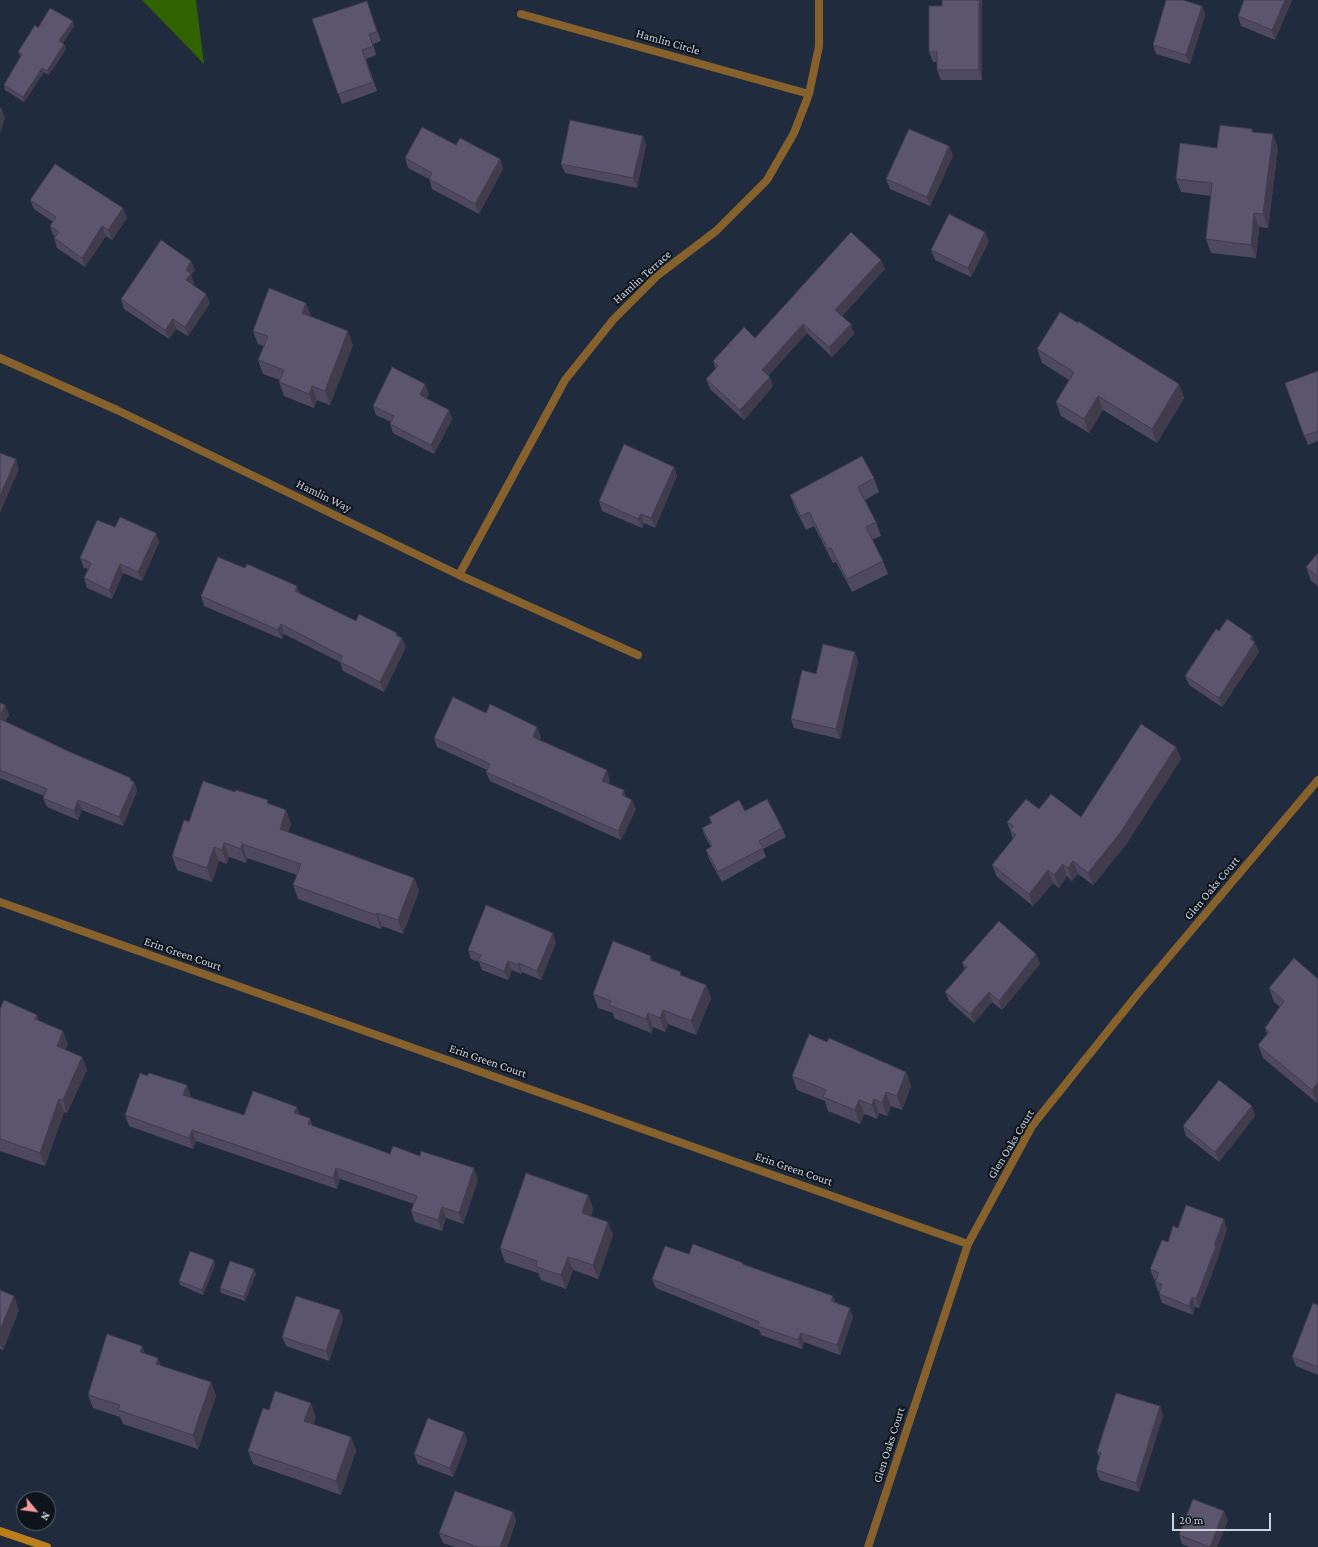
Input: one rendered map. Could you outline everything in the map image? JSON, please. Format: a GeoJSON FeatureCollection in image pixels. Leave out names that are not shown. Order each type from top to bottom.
{"type":"FeatureCollection","features":[{"type":"Feature","properties":{"kind":"street","name":"Hamlin Terrace"},"geometry":{"type":"LineString","coordinates":[[459,575],[565,380],[613,320],[658,275],[716,231],[767,180],[794,133],[809,94],[819,46],[819,0]]}},
{"type":"Feature","properties":{"kind":"street","name":"Hamlin Circle"},"geometry":{"type":"LineString","coordinates":[[521,14],[809,94]]}},
{"type":"Feature","properties":{"kind":"street","name":"Hamlin Way"},"geometry":{"type":"LineString","coordinates":[[0,358],[117,410],[459,575],[638,655]]}},
{"type":"Feature","properties":{"kind":"street","name":"Glen Oaks Court"},"geometry":{"type":"LineString","coordinates":[[868,1547],[968,1244],[1032,1126],[1136,996],[1318,780]]}},
{"type":"Feature","properties":{"kind":"street","name":"Erin Green Court"},"geometry":{"type":"LineString","coordinates":[[0,902],[968,1244]]}},
{"type":"Feature","properties":{"kind":"street"},"geometry":{"type":"LineString","coordinates":[[0,1531],[47,1547]]}},
{"type":"Feature","properties":{"kind":"green space"},"geometry":{"type":"Polygon","coordinates":[[[142,0],[196,0],[204,64],[142,0]]]}},
{"type":"Feature","properties":{"kind":"building"},"geometry":{"type":"Polygon","coordinates":[[[942,0],[979,0],[979,70],[937,70],[937,52],[929,52],[929,6],[942,6],[942,0]]]}},
{"type":"Feature","properties":{"kind":"building"},"geometry":{"type":"Polygon","coordinates":[[[1166,0],[1183,0],[1202,6],[1186,55],[1153,45],[1166,0]]]}},
{"type":"Feature","properties":{"kind":"building"},"geometry":{"type":"Polygon","coordinates":[[[1244,0],[1285,0],[1272,30],[1238,16],[1244,0]]]}},
{"type":"Feature","properties":{"kind":"building"},"geometry":{"type":"Polygon","coordinates":[[[367,1],[377,32],[369,34],[373,46],[362,50],[373,82],[338,94],[312,19],[367,1]]]}},
{"type":"Feature","properties":{"kind":"building"},"geometry":{"type":"Polygon","coordinates":[[[50,8],[73,21],[59,41],[64,44],[47,71],[42,68],[23,97],[4,85],[22,54],[18,52],[35,25],[38,28],[50,8]]]}},
{"type":"Feature","properties":{"kind":"building"},"geometry":{"type":"Polygon","coordinates":[[[570,120],[643,136],[633,178],[561,164],[570,120]]]}},
{"type":"Feature","properties":{"kind":"building"},"geometry":{"type":"Polygon","coordinates":[[[1220,125],[1252,129],[1252,132],[1273,134],[1263,214],[1254,213],[1251,245],[1206,239],[1212,183],[1176,179],[1180,143],[1217,148],[1220,125]]]}},
{"type":"Feature","properties":{"kind":"building"},"geometry":{"type":"Polygon","coordinates":[[[422,127],[456,145],[460,138],[500,159],[475,204],[429,179],[432,173],[405,158],[422,127]]]}},
{"type":"Feature","properties":{"kind":"building"},"geometry":{"type":"Polygon","coordinates":[[[909,129],[949,146],[927,197],[886,179],[909,129]]]}},
{"type":"Feature","properties":{"kind":"building"},"geometry":{"type":"Polygon","coordinates":[[[55,164],[123,208],[108,230],[102,226],[82,258],[54,238],[59,232],[50,226],[56,217],[30,200],[55,164]]]}},
{"type":"Feature","properties":{"kind":"building"},"geometry":{"type":"Polygon","coordinates":[[[949,214],[985,232],[968,268],[931,250],[949,214]]]}},
{"type":"Feature","properties":{"kind":"building"},"geometry":{"type":"Polygon","coordinates":[[[851,232],[881,260],[835,310],[851,324],[829,347],[803,324],[762,370],[770,377],[740,410],[706,379],[718,366],[713,361],[744,327],[755,338],[851,232]]]}},
{"type":"Feature","properties":{"kind":"building"},"geometry":{"type":"Polygon","coordinates":[[[161,240],[191,261],[186,270],[191,273],[186,280],[206,294],[185,327],[173,319],[165,330],[121,299],[161,240]]]}},
{"type":"Feature","properties":{"kind":"building"},"geometry":{"type":"Polygon","coordinates":[[[269,288],[306,303],[302,313],[348,331],[325,391],[312,386],[309,394],[279,382],[284,370],[258,360],[268,336],[253,331],[269,288]]]}},
{"type":"Feature","properties":{"kind":"building"},"geometry":{"type":"Polygon","coordinates":[[[1060,312],[1078,323],[1078,321],[1179,384],[1152,429],[1098,396],[1084,419],[1056,402],[1074,372],[1037,349],[1060,312]]]}},
{"type":"Feature","properties":{"kind":"building"},"geometry":{"type":"Polygon","coordinates":[[[392,367],[425,384],[420,395],[449,410],[431,445],[390,424],[394,416],[373,406],[392,367]]]}},
{"type":"Feature","properties":{"kind":"building"},"geometry":{"type":"Polygon","coordinates":[[[1318,371],[1318,431],[1304,436],[1285,383],[1318,371]]]}},
{"type":"Feature","properties":{"kind":"building"},"geometry":{"type":"Polygon","coordinates":[[[624,444],[674,467],[651,518],[641,514],[638,519],[599,501],[624,444]]]}},
{"type":"Feature","properties":{"kind":"building"},"geometry":{"type":"Polygon","coordinates":[[[0,453],[16,459],[0,496],[0,453]]]}},
{"type":"Feature","properties":{"kind":"building"},"geometry":{"type":"Polygon","coordinates":[[[862,456],[874,478],[858,487],[876,522],[866,527],[883,561],[847,579],[831,548],[828,549],[809,512],[801,516],[790,495],[862,456]]]}},
{"type":"Feature","properties":{"kind":"building"},"geometry":{"type":"Polygon","coordinates":[[[120,517],[156,533],[138,572],[120,564],[109,590],[84,578],[91,563],[80,558],[97,520],[115,527],[120,517]]]}},
{"type":"Feature","properties":{"kind":"building"},"geometry":{"type":"Polygon","coordinates":[[[1318,553],[1318,577],[1306,567],[1318,553]]]}},
{"type":"Feature","properties":{"kind":"building"},"geometry":{"type":"Polygon","coordinates":[[[218,557],[245,568],[247,564],[297,586],[295,591],[356,621],[359,614],[397,633],[396,635],[402,638],[380,682],[340,662],[342,656],[281,624],[278,630],[201,596],[218,557]]]}},
{"type":"Feature","properties":{"kind":"building"},"geometry":{"type":"Polygon","coordinates":[[[1227,619],[1252,636],[1250,639],[1255,642],[1219,698],[1185,676],[1216,629],[1219,631],[1227,619]]]}},
{"type":"Feature","properties":{"kind":"building"},"geometry":{"type":"Polygon","coordinates":[[[823,644],[855,652],[836,729],[791,719],[802,670],[816,674],[823,644]]]}},
{"type":"Feature","properties":{"kind":"building"},"geometry":{"type":"Polygon","coordinates":[[[453,697],[486,713],[490,704],[537,727],[533,737],[607,770],[602,781],[624,790],[622,795],[632,800],[618,831],[486,772],[490,764],[434,738],[453,697]]]}},
{"type":"Feature","properties":{"kind":"building"},"geometry":{"type":"Polygon","coordinates":[[[0,703],[5,705],[0,715],[0,703]]]}},
{"type":"Feature","properties":{"kind":"building"},"geometry":{"type":"Polygon","coordinates":[[[0,719],[70,752],[131,778],[130,780],[134,782],[119,817],[78,800],[74,811],[43,798],[47,789],[0,770],[0,719]]]}},
{"type":"Feature","properties":{"kind":"building"},"geometry":{"type":"Polygon","coordinates":[[[1141,724],[1176,747],[1120,833],[1088,873],[1073,861],[1068,868],[1063,864],[1054,875],[1048,870],[1029,894],[992,865],[1016,835],[1010,830],[1013,826],[1007,822],[1026,799],[1039,809],[1051,794],[1081,817],[1141,724]]]}},
{"type":"Feature","properties":{"kind":"building"},"geometry":{"type":"Polygon","coordinates":[[[203,781],[235,792],[236,790],[268,800],[267,803],[286,810],[280,829],[414,878],[398,920],[377,913],[376,915],[293,885],[301,864],[242,844],[241,849],[224,843],[222,850],[214,847],[207,868],[172,856],[184,820],[189,822],[203,781]]]}},
{"type":"Feature","properties":{"kind":"building"},"geometry":{"type":"Polygon","coordinates":[[[767,799],[782,828],[759,841],[763,848],[718,872],[706,850],[712,846],[702,828],[712,823],[709,817],[739,800],[745,811],[767,799]]]}},
{"type":"Feature","properties":{"kind":"building"},"geometry":{"type":"Polygon","coordinates":[[[486,905],[553,933],[537,971],[519,963],[518,965],[508,961],[504,971],[478,961],[481,955],[468,950],[486,905]]]}},
{"type":"Feature","properties":{"kind":"building"},"geometry":{"type":"Polygon","coordinates":[[[999,921],[1036,954],[999,1001],[989,992],[970,1014],[945,992],[967,967],[962,963],[999,921]]]}},
{"type":"Feature","properties":{"kind":"building"},"geometry":{"type":"Polygon","coordinates":[[[613,941],[651,956],[650,960],[681,972],[680,975],[706,985],[691,1021],[663,1010],[660,1018],[648,1013],[646,1019],[609,1005],[611,1001],[593,994],[613,941]]]}},
{"type":"Feature","properties":{"kind":"building"},"geometry":{"type":"Polygon","coordinates":[[[1294,958],[1318,979],[1318,1083],[1312,1090],[1258,1045],[1269,1032],[1265,1028],[1284,1001],[1269,988],[1294,958]]]}},
{"type":"Feature","properties":{"kind":"building"},"geometry":{"type":"Polygon","coordinates":[[[4,1000],[37,1015],[35,1019],[63,1031],[57,1046],[82,1057],[63,1100],[59,1099],[40,1153],[0,1139],[0,1009],[4,1000]]]}},
{"type":"Feature","properties":{"kind":"building"},"geometry":{"type":"Polygon","coordinates":[[[809,1034],[827,1042],[829,1038],[906,1072],[897,1096],[886,1092],[882,1103],[874,1099],[872,1105],[859,1100],[855,1110],[823,1097],[826,1090],[792,1076],[809,1034]]]}},
{"type":"Feature","properties":{"kind":"building"},"geometry":{"type":"Polygon","coordinates":[[[140,1073],[147,1076],[149,1073],[187,1085],[183,1095],[244,1115],[253,1091],[297,1107],[294,1113],[310,1118],[308,1124],[390,1154],[393,1146],[420,1156],[421,1151],[474,1168],[459,1213],[442,1207],[438,1220],[411,1211],[417,1196],[336,1168],[333,1178],[192,1130],[189,1138],[125,1115],[140,1073]]]}},
{"type":"Feature","properties":{"kind":"building"},"geometry":{"type":"Polygon","coordinates":[[[1219,1080],[1252,1106],[1215,1152],[1183,1126],[1219,1080]]]}},
{"type":"Feature","properties":{"kind":"building"},"geometry":{"type":"Polygon","coordinates":[[[526,1173],[588,1195],[582,1213],[608,1222],[593,1265],[568,1257],[561,1275],[536,1267],[537,1261],[500,1248],[526,1173]]]}},
{"type":"Feature","properties":{"kind":"building"},"geometry":{"type":"Polygon","coordinates":[[[1186,1205],[1224,1219],[1214,1245],[1216,1246],[1196,1299],[1192,1297],[1189,1306],[1159,1294],[1162,1284],[1155,1282],[1159,1273],[1150,1269],[1162,1240],[1168,1242],[1173,1226],[1178,1228],[1186,1205]]]}},
{"type":"Feature","properties":{"kind":"building"},"geometry":{"type":"Polygon","coordinates":[[[693,1244],[743,1263],[742,1264],[833,1296],[831,1301],[850,1308],[837,1345],[801,1333],[798,1340],[758,1326],[759,1322],[652,1279],[665,1246],[689,1254],[693,1244]]]}},
{"type":"Feature","properties":{"kind":"building"},"geometry":{"type":"Polygon","coordinates":[[[190,1251],[214,1260],[202,1290],[179,1281],[190,1251]]]}},
{"type":"Feature","properties":{"kind":"building"},"geometry":{"type":"Polygon","coordinates":[[[230,1261],[254,1269],[244,1297],[220,1288],[230,1261]]]}},
{"type":"Feature","properties":{"kind":"building"},"geometry":{"type":"Polygon","coordinates":[[[0,1290],[14,1296],[0,1330],[0,1290]]]}},
{"type":"Feature","properties":{"kind":"building"},"geometry":{"type":"Polygon","coordinates":[[[296,1296],[340,1310],[326,1351],[282,1337],[296,1296]]]}},
{"type":"Feature","properties":{"kind":"building"},"geometry":{"type":"Polygon","coordinates":[[[1313,1303],[1318,1305],[1318,1367],[1292,1357],[1313,1303]]]}},
{"type":"Feature","properties":{"kind":"building"},"geometry":{"type":"Polygon","coordinates":[[[107,1334],[142,1346],[140,1352],[158,1358],[156,1364],[211,1382],[193,1435],[118,1410],[120,1405],[88,1395],[107,1334]]]}},
{"type":"Feature","properties":{"kind":"building"},"geometry":{"type":"Polygon","coordinates":[[[275,1391],[311,1403],[304,1421],[351,1437],[336,1481],[248,1451],[263,1408],[269,1410],[275,1391]]]}},
{"type":"Feature","properties":{"kind":"building"},"geometry":{"type":"Polygon","coordinates":[[[1116,1393],[1160,1406],[1136,1483],[1096,1470],[1101,1453],[1097,1452],[1116,1393]]]}},
{"type":"Feature","properties":{"kind":"building"},"geometry":{"type":"Polygon","coordinates":[[[428,1418],[464,1432],[450,1468],[414,1454],[428,1418]]]}},
{"type":"Feature","properties":{"kind":"building"},"geometry":{"type":"Polygon","coordinates":[[[455,1491],[513,1512],[500,1547],[478,1547],[439,1533],[455,1491]]]}},
{"type":"Feature","properties":{"kind":"building"},"geometry":{"type":"Polygon","coordinates":[[[1193,1499],[1224,1511],[1210,1547],[1179,1535],[1193,1499]]]}}]}
